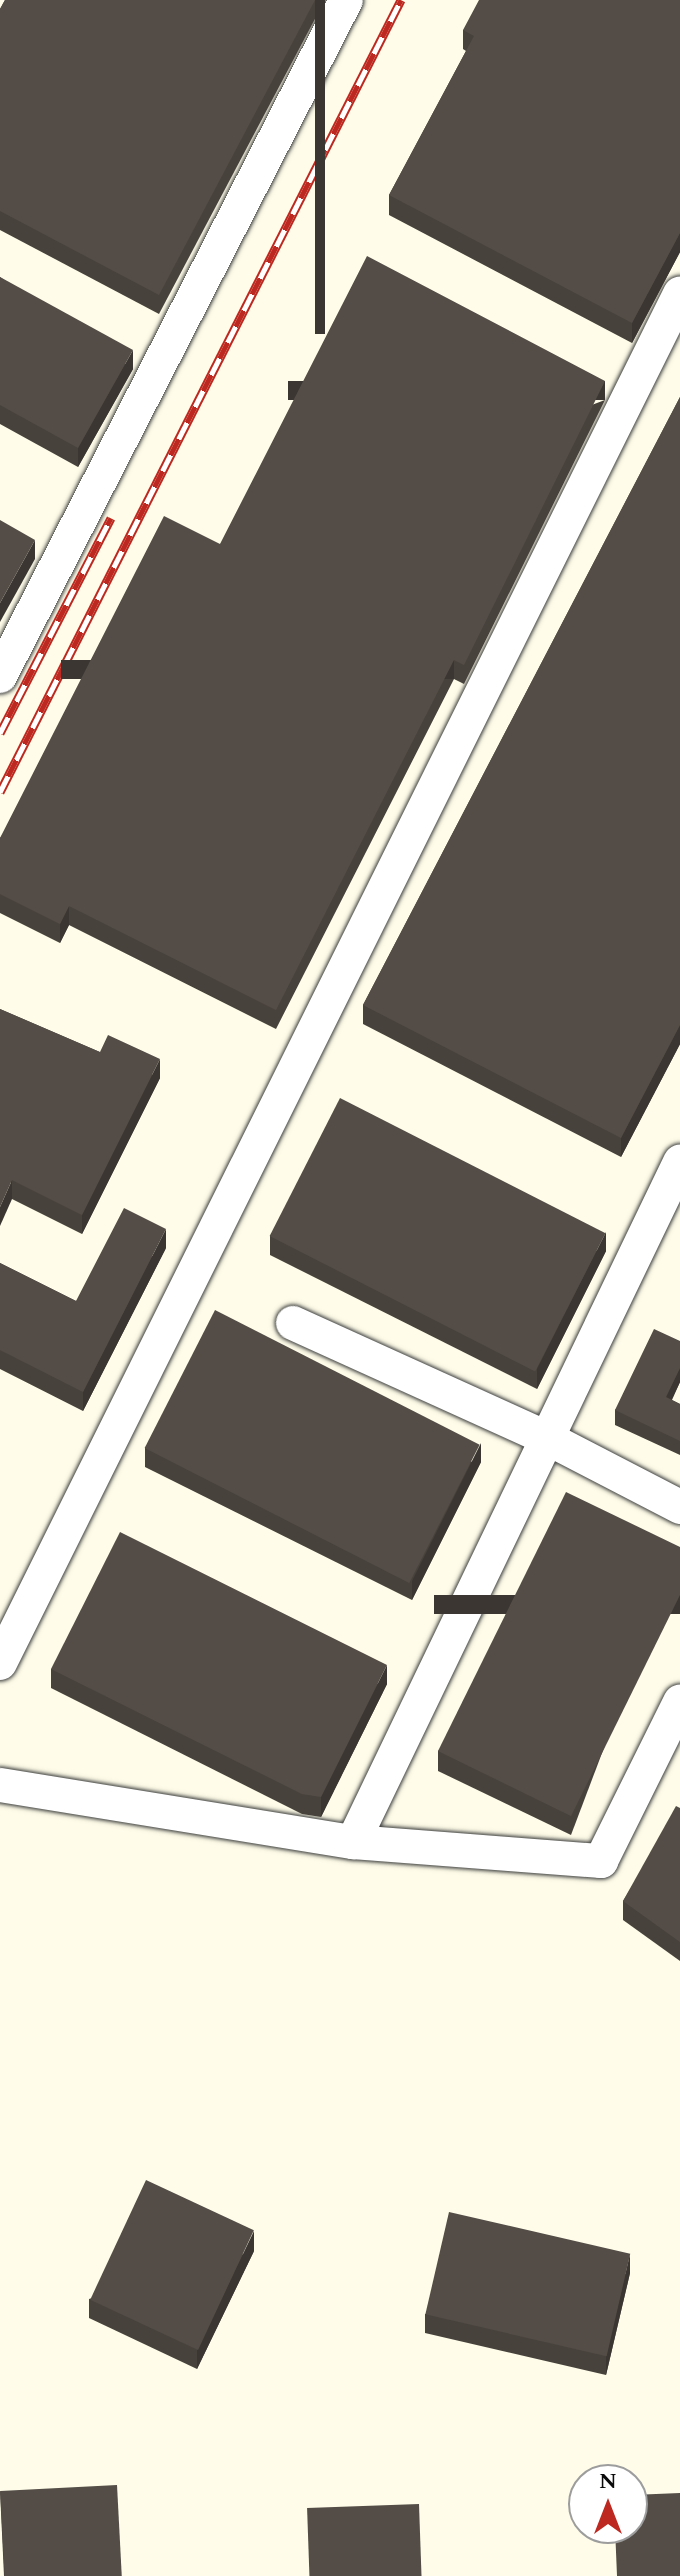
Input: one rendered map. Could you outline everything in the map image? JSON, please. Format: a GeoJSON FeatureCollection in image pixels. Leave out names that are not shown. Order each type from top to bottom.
{"type":"FeatureCollection","features":[{"type":"Feature","properties":{"kind":"street"},"geometry":{"type":"LineString","coordinates":[[0,676],[346,0]]}},
{"type":"Feature","properties":{"kind":"street"},"geometry":{"type":"LineString","coordinates":[[0,1663],[680,294]]}},
{"type":"Feature","properties":{"kind":"street"},"geometry":{"type":"LineString","coordinates":[[353,1842],[680,1162]]}},
{"type":"Feature","properties":{"kind":"street"},"geometry":{"type":"LineString","coordinates":[[293,1323],[547,1438],[680,1507]]}},
{"type":"Feature","properties":{"kind":"street"},"geometry":{"type":"LineString","coordinates":[[0,1785],[353,1842],[601,1861],[680,1702]]}},
{"type":"Feature","properties":{"kind":"building"},"geometry":{"type":"Polygon","coordinates":[[[5,0],[315,0],[159,295],[0,211],[0,9],[5,0]]]}},
{"type":"Feature","properties":{"kind":"building"},"geometry":{"type":"Polygon","coordinates":[[[479,0],[680,0],[680,233],[632,323],[389,195],[474,36],[463,30],[479,0]]]}},
{"type":"Feature","properties":{"kind":"building"},"geometry":{"type":"Polygon","coordinates":[[[367,256],[605,381],[464,665],[454,660],[276,1010],[69,906],[60,924],[0,894],[0,838],[164,516],[220,544],[367,256]]]}},
{"type":"Feature","properties":{"kind":"building"},"geometry":{"type":"Polygon","coordinates":[[[0,277],[133,350],[78,448],[0,405],[0,277]]]}},
{"type":"Feature","properties":{"kind":"building"},"geometry":{"type":"Polygon","coordinates":[[[680,397],[680,1025],[621,1138],[363,1005],[680,397]]]}},
{"type":"Feature","properties":{"kind":"building"},"geometry":{"type":"Polygon","coordinates":[[[0,520],[35,540],[0,603],[0,520]]]}},
{"type":"Feature","properties":{"kind":"building"},"geometry":{"type":"Polygon","coordinates":[[[0,1009],[100,1052],[108,1035],[160,1059],[82,1215],[12,1180],[0,1207],[0,1009]]]}},
{"type":"Feature","properties":{"kind":"building"},"geometry":{"type":"Polygon","coordinates":[[[340,1098],[606,1233],[535,1371],[270,1236],[340,1098]]]}},
{"type":"Feature","properties":{"kind":"building"},"geometry":{"type":"Polygon","coordinates":[[[124,1208],[166,1229],[83,1392],[0,1350],[0,1263],[76,1301],[124,1208]]]}},
{"type":"Feature","properties":{"kind":"building"},"geometry":{"type":"Polygon","coordinates":[[[215,1310],[480,1445],[409,1583],[145,1448],[215,1310]]]}},
{"type":"Feature","properties":{"kind":"building"},"geometry":{"type":"Polygon","coordinates":[[[654,1329],[680,1341],[680,1368],[666,1397],[680,1404],[680,1441],[615,1410],[654,1329]]]}},
{"type":"Feature","properties":{"kind":"building"},"geometry":{"type":"Polygon","coordinates":[[[566,1492],[680,1547],[680,1595],[571,1816],[438,1751],[566,1492]]]}},
{"type":"Feature","properties":{"kind":"building"},"geometry":{"type":"Polygon","coordinates":[[[120,1532],[387,1665],[321,1797],[302,1794],[51,1669],[120,1532]]]}},
{"type":"Feature","properties":{"kind":"building"},"geometry":{"type":"Polygon","coordinates":[[[676,1806],[680,1808],[680,1942],[623,1901],[676,1806]]]}},
{"type":"Feature","properties":{"kind":"building"},"geometry":{"type":"Polygon","coordinates":[[[146,2180],[254,2230],[198,2350],[90,2300],[146,2180]]]}},
{"type":"Feature","properties":{"kind":"building"},"geometry":{"type":"Polygon","coordinates":[[[449,2212],[630,2254],[607,2356],[425,2314],[449,2212]]]}},
{"type":"Feature","properties":{"kind":"building"},"geometry":{"type":"Polygon","coordinates":[[[117,2485],[122,2576],[5,2576],[0,2491],[117,2485]]]}},
{"type":"Feature","properties":{"kind":"building"},"geometry":{"type":"Polygon","coordinates":[[[680,2493],[680,2576],[617,2576],[616,2544],[648,2544],[648,2494],[680,2493]]]}},
{"type":"Feature","properties":{"kind":"building"},"geometry":{"type":"Polygon","coordinates":[[[419,2504],[422,2576],[309,2576],[307,2508],[419,2504]]]}},
{"type":"Feature","properties":{"kind":"railway"},"geometry":{"type":"LineString","coordinates":[[0,792],[401,0]]}},
{"type":"Feature","properties":{"kind":"railway"},"geometry":{"type":"LineString","coordinates":[[0,733],[111,518]]}}]}
